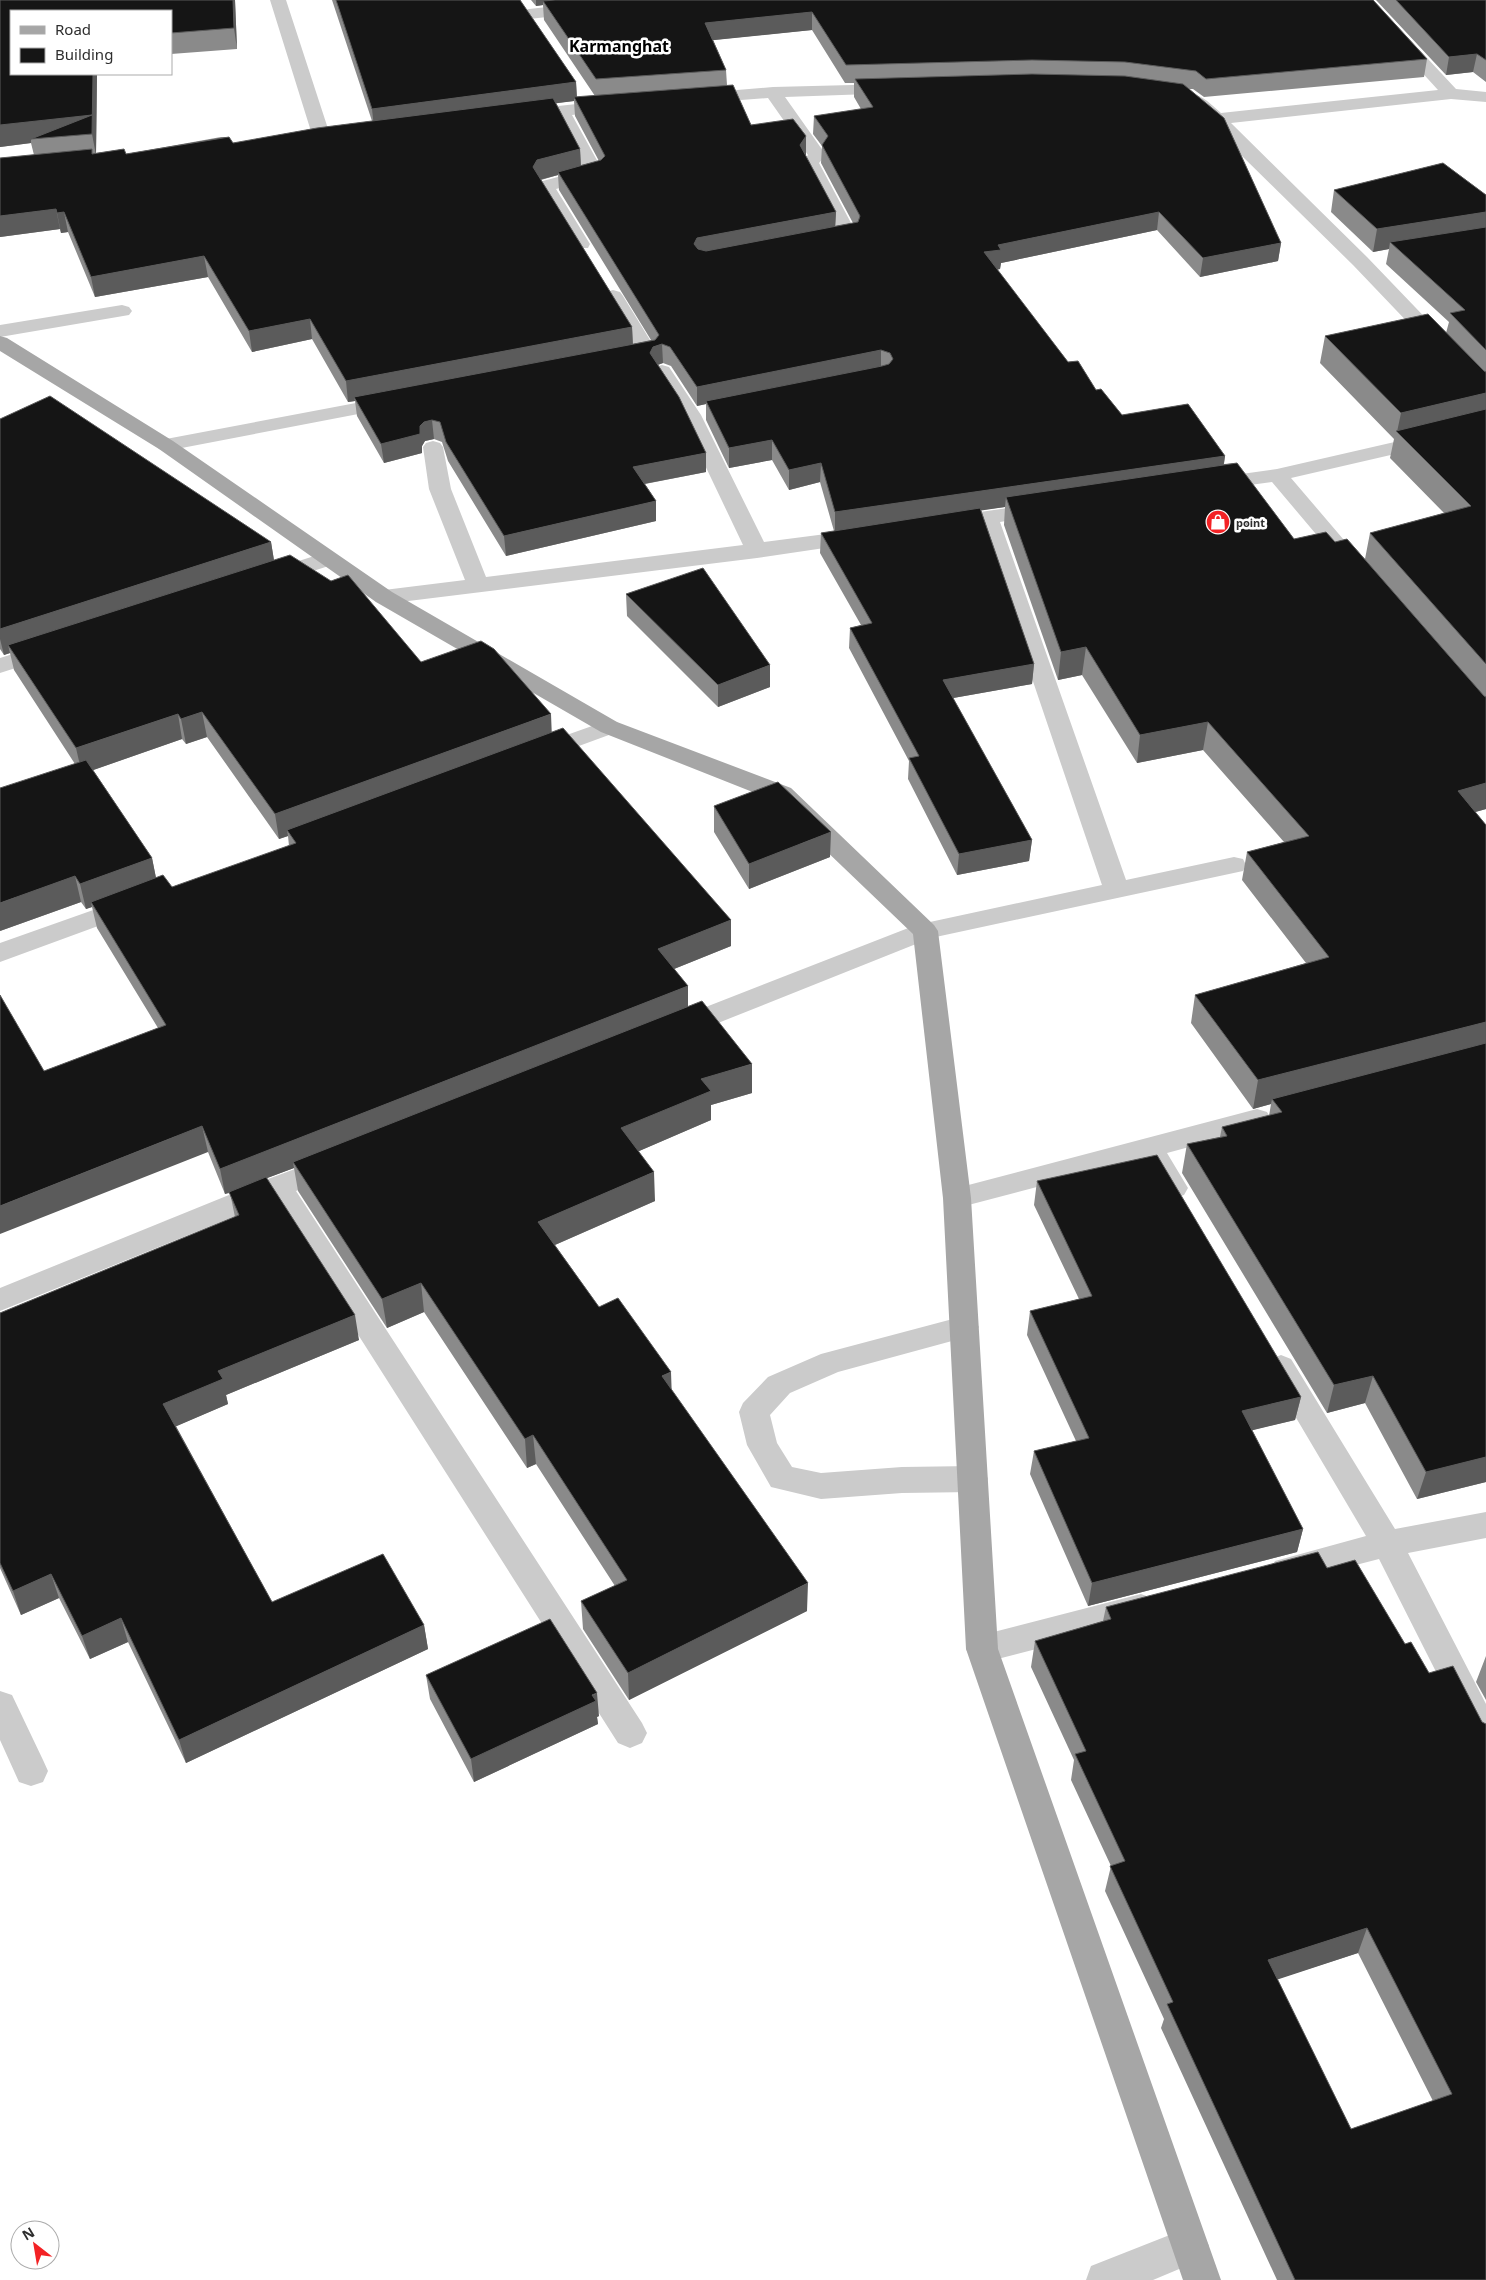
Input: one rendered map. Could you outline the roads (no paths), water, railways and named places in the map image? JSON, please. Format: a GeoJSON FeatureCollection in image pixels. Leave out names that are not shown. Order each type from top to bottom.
{"type":"FeatureCollection","features":[{"type":"Feature","properties":{"kind":"main road"},"geometry":{"type":"LineString","coordinates":[[0,342],[166,445],[327,559],[384,596],[609,727],[782,794],[925,931],[957,1198],[982,1649],[1196,2263]]}},
{"type":"Feature","properties":{"kind":"street"},"geometry":{"type":"LineString","coordinates":[[278,0],[323,141]]}},
{"type":"Feature","properties":{"kind":"street"},"geometry":{"type":"LineString","coordinates":[[539,29],[526,7],[657,0]]}},
{"type":"Feature","properties":{"kind":"street"},"geometry":{"type":"LineString","coordinates":[[1364,0],[1451,94]]}},
{"type":"Feature","properties":{"kind":"street"},"geometry":{"type":"LineString","coordinates":[[686,99],[772,92],[912,88]]}},
{"type":"Feature","properties":{"kind":"street"},"geometry":{"type":"LineString","coordinates":[[581,91],[591,106]]}},
{"type":"Feature","properties":{"kind":"street"},"geometry":{"type":"LineString","coordinates":[[772,92],[817,154],[810,163],[849,236],[811,243]]}},
{"type":"Feature","properties":{"kind":"street"},"geometry":{"type":"LineString","coordinates":[[1180,94],[1187,95],[1217,119],[1360,261],[1486,393]]}},
{"type":"Feature","properties":{"kind":"street"},"geometry":{"type":"LineString","coordinates":[[1217,119],[1451,94],[1486,97]]}},
{"type":"Feature","properties":{"kind":"street"},"geometry":{"type":"LineString","coordinates":[[501,118],[629,103]]}},
{"type":"Feature","properties":{"kind":"street"},"geometry":{"type":"LineString","coordinates":[[561,110],[595,173],[545,186],[648,354],[609,361]]}},
{"type":"Feature","properties":{"kind":"street"},"geometry":{"type":"LineString","coordinates":[[303,142],[343,138]]}},
{"type":"Feature","properties":{"kind":"street"},"geometry":{"type":"LineString","coordinates":[[1360,261],[1380,258]]}},
{"type":"Feature","properties":{"kind":"street"},"geometry":{"type":"LineString","coordinates":[[0,331],[122,311]]}},
{"type":"Feature","properties":{"kind":"street"},"geometry":{"type":"LineString","coordinates":[[662,371],[701,413],[757,551]]}},
{"type":"Feature","properties":{"kind":"street"},"geometry":{"type":"LineString","coordinates":[[166,445],[416,397]]}},
{"type":"Feature","properties":{"kind":"street"},"geometry":{"type":"LineString","coordinates":[[1191,488],[1277,475],[1486,427]]}},
{"type":"Feature","properties":{"kind":"street"},"geometry":{"type":"LineString","coordinates":[[433,447],[440,489],[478,585]]}},
{"type":"Feature","properties":{"kind":"street"},"geometry":{"type":"LineString","coordinates":[[1277,475],[1366,578]]}},
{"type":"Feature","properties":{"kind":"street"},"geometry":{"type":"LineString","coordinates":[[930,526],[1065,506]]}},
{"type":"Feature","properties":{"kind":"street"},"geometry":{"type":"LineString","coordinates":[[988,517],[1117,891]]}},
{"type":"Feature","properties":{"kind":"street"},"geometry":{"type":"LineString","coordinates":[[384,596],[757,551],[881,534]]}},
{"type":"Feature","properties":{"kind":"street"},"geometry":{"type":"LineString","coordinates":[[252,584],[327,559]]}},
{"type":"Feature","properties":{"kind":"street"},"geometry":{"type":"LineString","coordinates":[[0,666],[65,644]]}},
{"type":"Feature","properties":{"kind":"street"},"geometry":{"type":"LineString","coordinates":[[516,762],[609,727]]}},
{"type":"Feature","properties":{"kind":"street"},"geometry":{"type":"LineString","coordinates":[[657,1036],[925,931],[1234,865]]}},
{"type":"Feature","properties":{"kind":"street"},"geometry":{"type":"LineString","coordinates":[[0,953],[150,897]]}},
{"type":"Feature","properties":{"kind":"street"},"geometry":{"type":"LineString","coordinates":[[957,1198],[1284,1111]]}},
{"type":"Feature","properties":{"kind":"street"},"geometry":{"type":"LineString","coordinates":[[1150,1147],[1190,1215]]}},
{"type":"Feature","properties":{"kind":"street"},"geometry":{"type":"LineString","coordinates":[[0,1300],[352,1157]]}},
{"type":"Feature","properties":{"kind":"street"},"geometry":{"type":"LineString","coordinates":[[278,1186],[630,1733]]}},
{"type":"Feature","properties":{"kind":"street"},"geometry":{"type":"LineString","coordinates":[[964,1327],[831,1362],[779,1385],[754,1412],[762,1445],[782,1478],[821,1486],[902,1480],[973,1479]]}},
{"type":"Feature","properties":{"kind":"street"},"geometry":{"type":"LineString","coordinates":[[1266,1341],[1387,1544],[1486,1737]]}},
{"type":"Feature","properties":{"kind":"street"},"geometry":{"type":"LineString","coordinates":[[1262,1577],[1387,1544],[1486,1525]]}},
{"type":"Feature","properties":{"kind":"street"},"geometry":{"type":"LineString","coordinates":[[982,1649],[1165,1602]]}},
{"type":"Feature","properties":{"kind":"street"},"geometry":{"type":"LineString","coordinates":[[0,1706],[31,1771]]}},
{"type":"Feature","properties":{"kind":"street"},"geometry":{"type":"LineString","coordinates":[[1105,2280],[1196,2263]]}},
{"type":"Feature","properties":{"kind":"place","name":"point"},"geometry":{"type":"Point","coordinates":[1218,522]}},
{"type":"Feature","properties":{"kind":"district","name":"Karmanghat"},"geometry":{"type":"Point","coordinates":[619,46]}}]}
